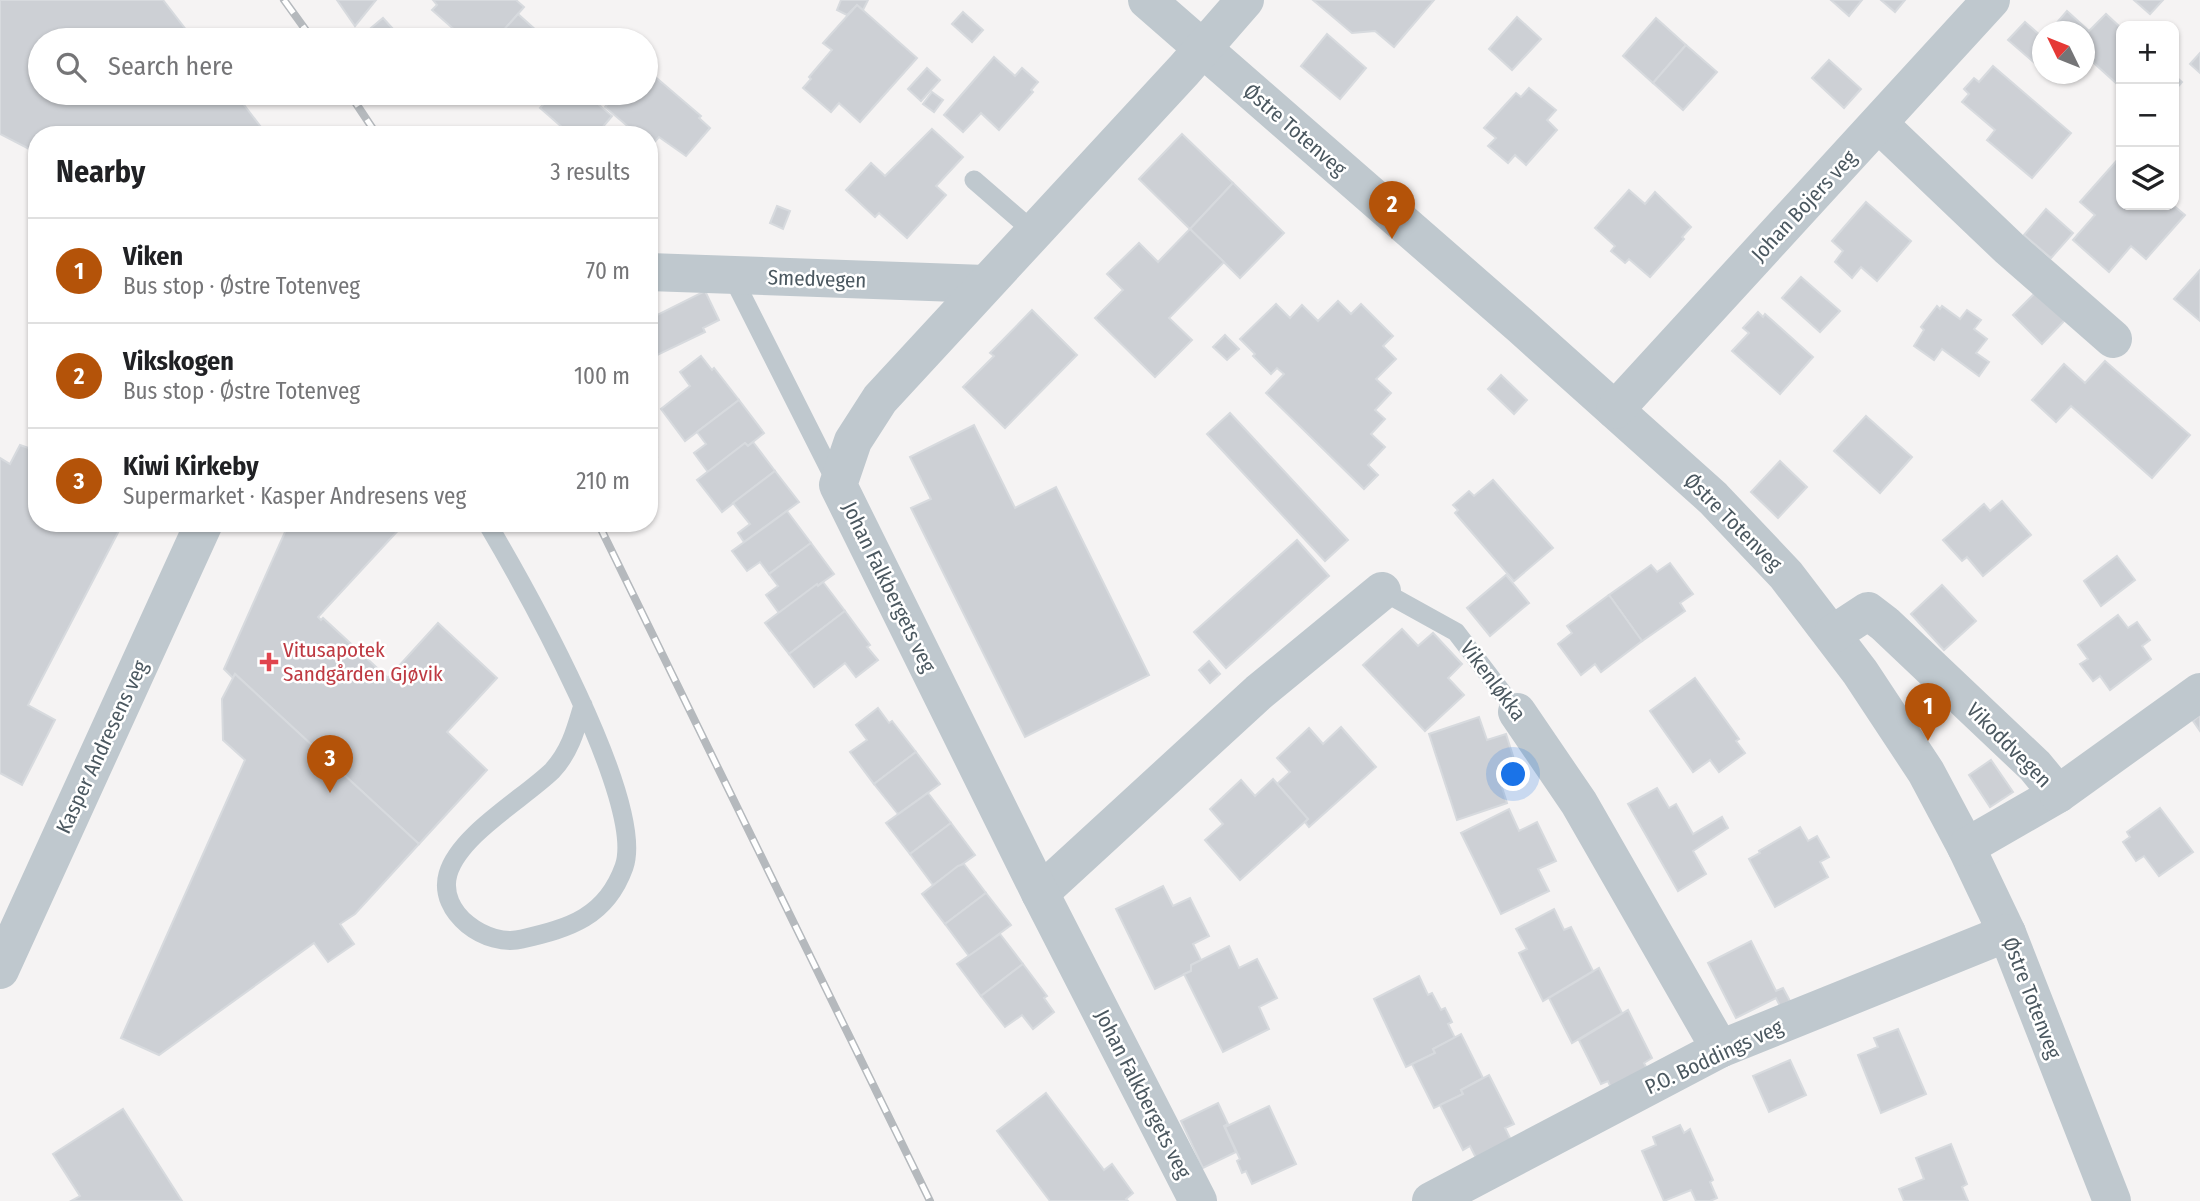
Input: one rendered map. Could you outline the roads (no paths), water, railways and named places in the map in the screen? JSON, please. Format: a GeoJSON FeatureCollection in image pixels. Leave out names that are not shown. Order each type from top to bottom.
{"type":"FeatureCollection","features":[{"type":"Feature","properties":{"kind":"street","name":"Østre Totenveg"},"geometry":{"type":"LineString","coordinates":[[1147,0],[1713,498],[1786,575],[1833,635],[1926,772],[1966,848],[2007,933],[2112,1201]]}},
{"type":"Feature","properties":{"kind":"street","name":"Johan Falkbergets veg"},"geometry":{"type":"LineString","coordinates":[[1198,1201],[1040,893],[838,485],[853,441],[880,399],[1203,49],[1244,0]]}},
{"type":"Feature","properties":{"kind":"street","name":"Johan Bojers veg"},"geometry":{"type":"LineString","coordinates":[[1615,410],[1991,0]]}},
{"type":"Feature","properties":{"kind":"street"},"geometry":{"type":"LineString","coordinates":[[1879,124],[2009,248],[2113,339]]}},
{"type":"Feature","properties":{"kind":"street","name":"Smedvegen"},"geometry":{"type":"LineString","coordinates":[[658,272],[985,284]]}},
{"type":"Feature","properties":{"kind":"street","name":"Kasper Andresens veg"},"geometry":{"type":"LineString","coordinates":[[0,970],[200,532]]}},
{"type":"Feature","properties":{"kind":"street","name":"Vikenløkka"},"geometry":{"type":"LineString","coordinates":[[1040,893],[1259,692],[1382,591]]}},
{"type":"Feature","properties":{"kind":"street","name":"Vikoddvegen"},"geometry":{"type":"LineString","coordinates":[[1833,635],[1868,611],[2035,766],[2057,794]]}},
{"type":"Feature","properties":{"kind":"street","name":"Vikoddvegen"},"geometry":{"type":"LineString","coordinates":[[1966,848],[2057,794],[2200,692]]}},
{"type":"Feature","properties":{"kind":"street","name":"Vikenløkka"},"geometry":{"type":"LineString","coordinates":[[1517,712],[1579,803],[1720,1049]]}},
{"type":"Feature","properties":{"kind":"street","name":"P.O. Boddings veg"},"geometry":{"type":"LineString","coordinates":[[1431,1201],[1720,1049],[2007,933]]}},
{"type":"Feature","properties":{"kind":"lane"},"geometry":{"type":"LineString","coordinates":[[974,180],[1034,232]]}},
{"type":"Feature","properties":{"kind":"lane"},"geometry":{"type":"LineString","coordinates":[[732,276],[838,485]]}},
{"type":"Feature","properties":{"kind":"lane"},"geometry":{"type":"LineString","coordinates":[[492,532],[583,705],[623,812],[627,841],[625,864],[612,892],[597,911],[564,928],[519,940],[495,940],[477,932],[459,916],[449,899],[447,875],[459,852],[553,769],[573,740],[583,705]]}},
{"type":"Feature","properties":{"kind":"lane","name":"Vikenløkka"},"geometry":{"type":"LineString","coordinates":[[1382,591],[1456,632],[1517,712]]}},
{"type":"Feature","properties":{"kind":"railway"},"geometry":{"type":"LineString","coordinates":[[284,0],[304,28]]}},
{"type":"Feature","properties":{"kind":"railway"},"geometry":{"type":"LineString","coordinates":[[357,105],[371,126]]}},
{"type":"Feature","properties":{"kind":"railway"},"geometry":{"type":"LineString","coordinates":[[602,532],[930,1201]]}},
{"type":"Feature","properties":{"kind":"place","name":"Vikskogen"},"geometry":{"type":"Point","coordinates":[1392,239]}},
{"type":"Feature","properties":{"kind":"place","name":"Vitusapotek Sandgården Gjøvik"},"geometry":{"type":"Point","coordinates":[269,662]}},
{"type":"Feature","properties":{"kind":"place","name":"Viken"},"geometry":{"type":"Point","coordinates":[1928,741]}},
{"type":"Feature","properties":{"kind":"place","name":"Kiwi Kirkeby"},"geometry":{"type":"Point","coordinates":[330,793]}}]}
